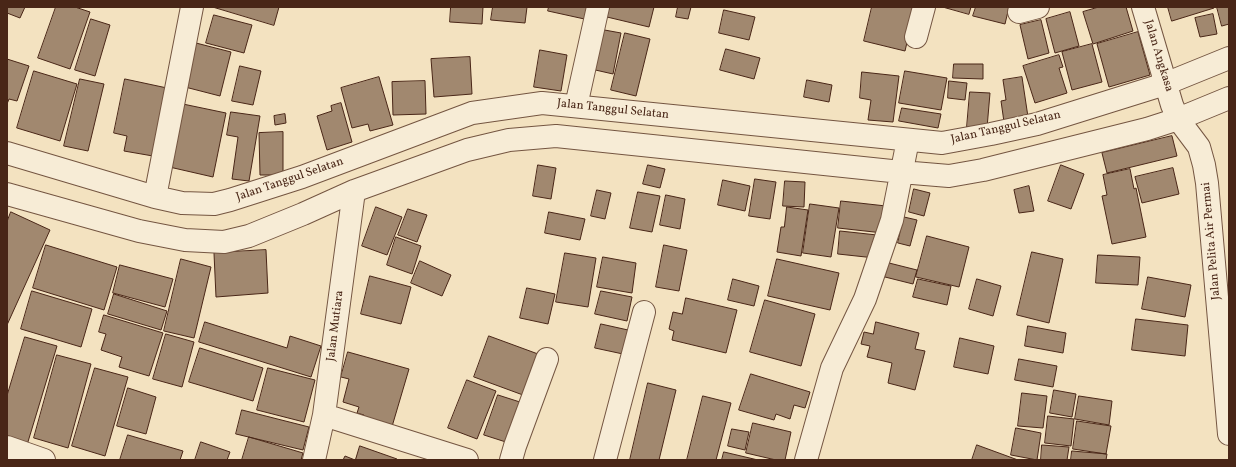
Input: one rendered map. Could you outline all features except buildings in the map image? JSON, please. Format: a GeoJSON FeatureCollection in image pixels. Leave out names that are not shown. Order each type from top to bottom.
{"type":"FeatureCollection","features":[{"type":"Feature","properties":{"kind":"street"},"geometry":{"type":"LineString","coordinates":[[155,197],[192,7]]}},
{"type":"Feature","properties":{"kind":"street"},"geometry":{"type":"LineString","coordinates":[[576,106],[598,7]]}},
{"type":"Feature","properties":{"kind":"street"},"geometry":{"type":"LineString","coordinates":[[916,37],[924,7]]}},
{"type":"Feature","properties":{"kind":"street","name":"Jalan Angkasa"},"geometry":{"type":"LineString","coordinates":[[1143,7],[1171,99]]}},
{"type":"Feature","properties":{"kind":"street","name":"Jalan Tanggul Selatan"},"geometry":{"type":"LineString","coordinates":[[7,194],[139,231],[185,240],[224,242],[249,236],[354,191],[467,150],[509,140],[556,136],[949,176],[982,170],[1147,129],[1171,99],[1229,58]]}},
{"type":"Feature","properties":{"kind":"street","name":"Jalan Tanggul Selatan"},"geometry":{"type":"LineString","coordinates":[[7,153],[155,197],[182,203],[214,204],[302,177],[472,113],[542,103],[942,143],[1171,99],[1229,98]]}},
{"type":"Feature","properties":{"kind":"street","name":"Jalan Pelita Air Permai"},"geometry":{"type":"LineString","coordinates":[[1171,99],[1199,148],[1204,165],[1207,183],[1229,434]]}},
{"type":"Feature","properties":{"kind":"street"},"geometry":{"type":"LineString","coordinates":[[806,460],[832,368],[865,299],[892,220],[908,140]]}},
{"type":"Feature","properties":{"kind":"street","name":"Jalan Mutiara"},"geometry":{"type":"LineString","coordinates":[[314,460],[324,415],[354,191]]}},
{"type":"Feature","properties":{"kind":"street"},"geometry":{"type":"LineString","coordinates":[[605,460],[644,312]]}},
{"type":"Feature","properties":{"kind":"street"},"geometry":{"type":"LineString","coordinates":[[511,460],[547,358]]}},
{"type":"Feature","properties":{"kind":"street"},"geometry":{"type":"LineString","coordinates":[[324,415],[467,460]]}},
{"type":"Feature","properties":{"kind":"street"},"geometry":{"type":"LineString","coordinates":[[7,447],[44,460]]}}]}
